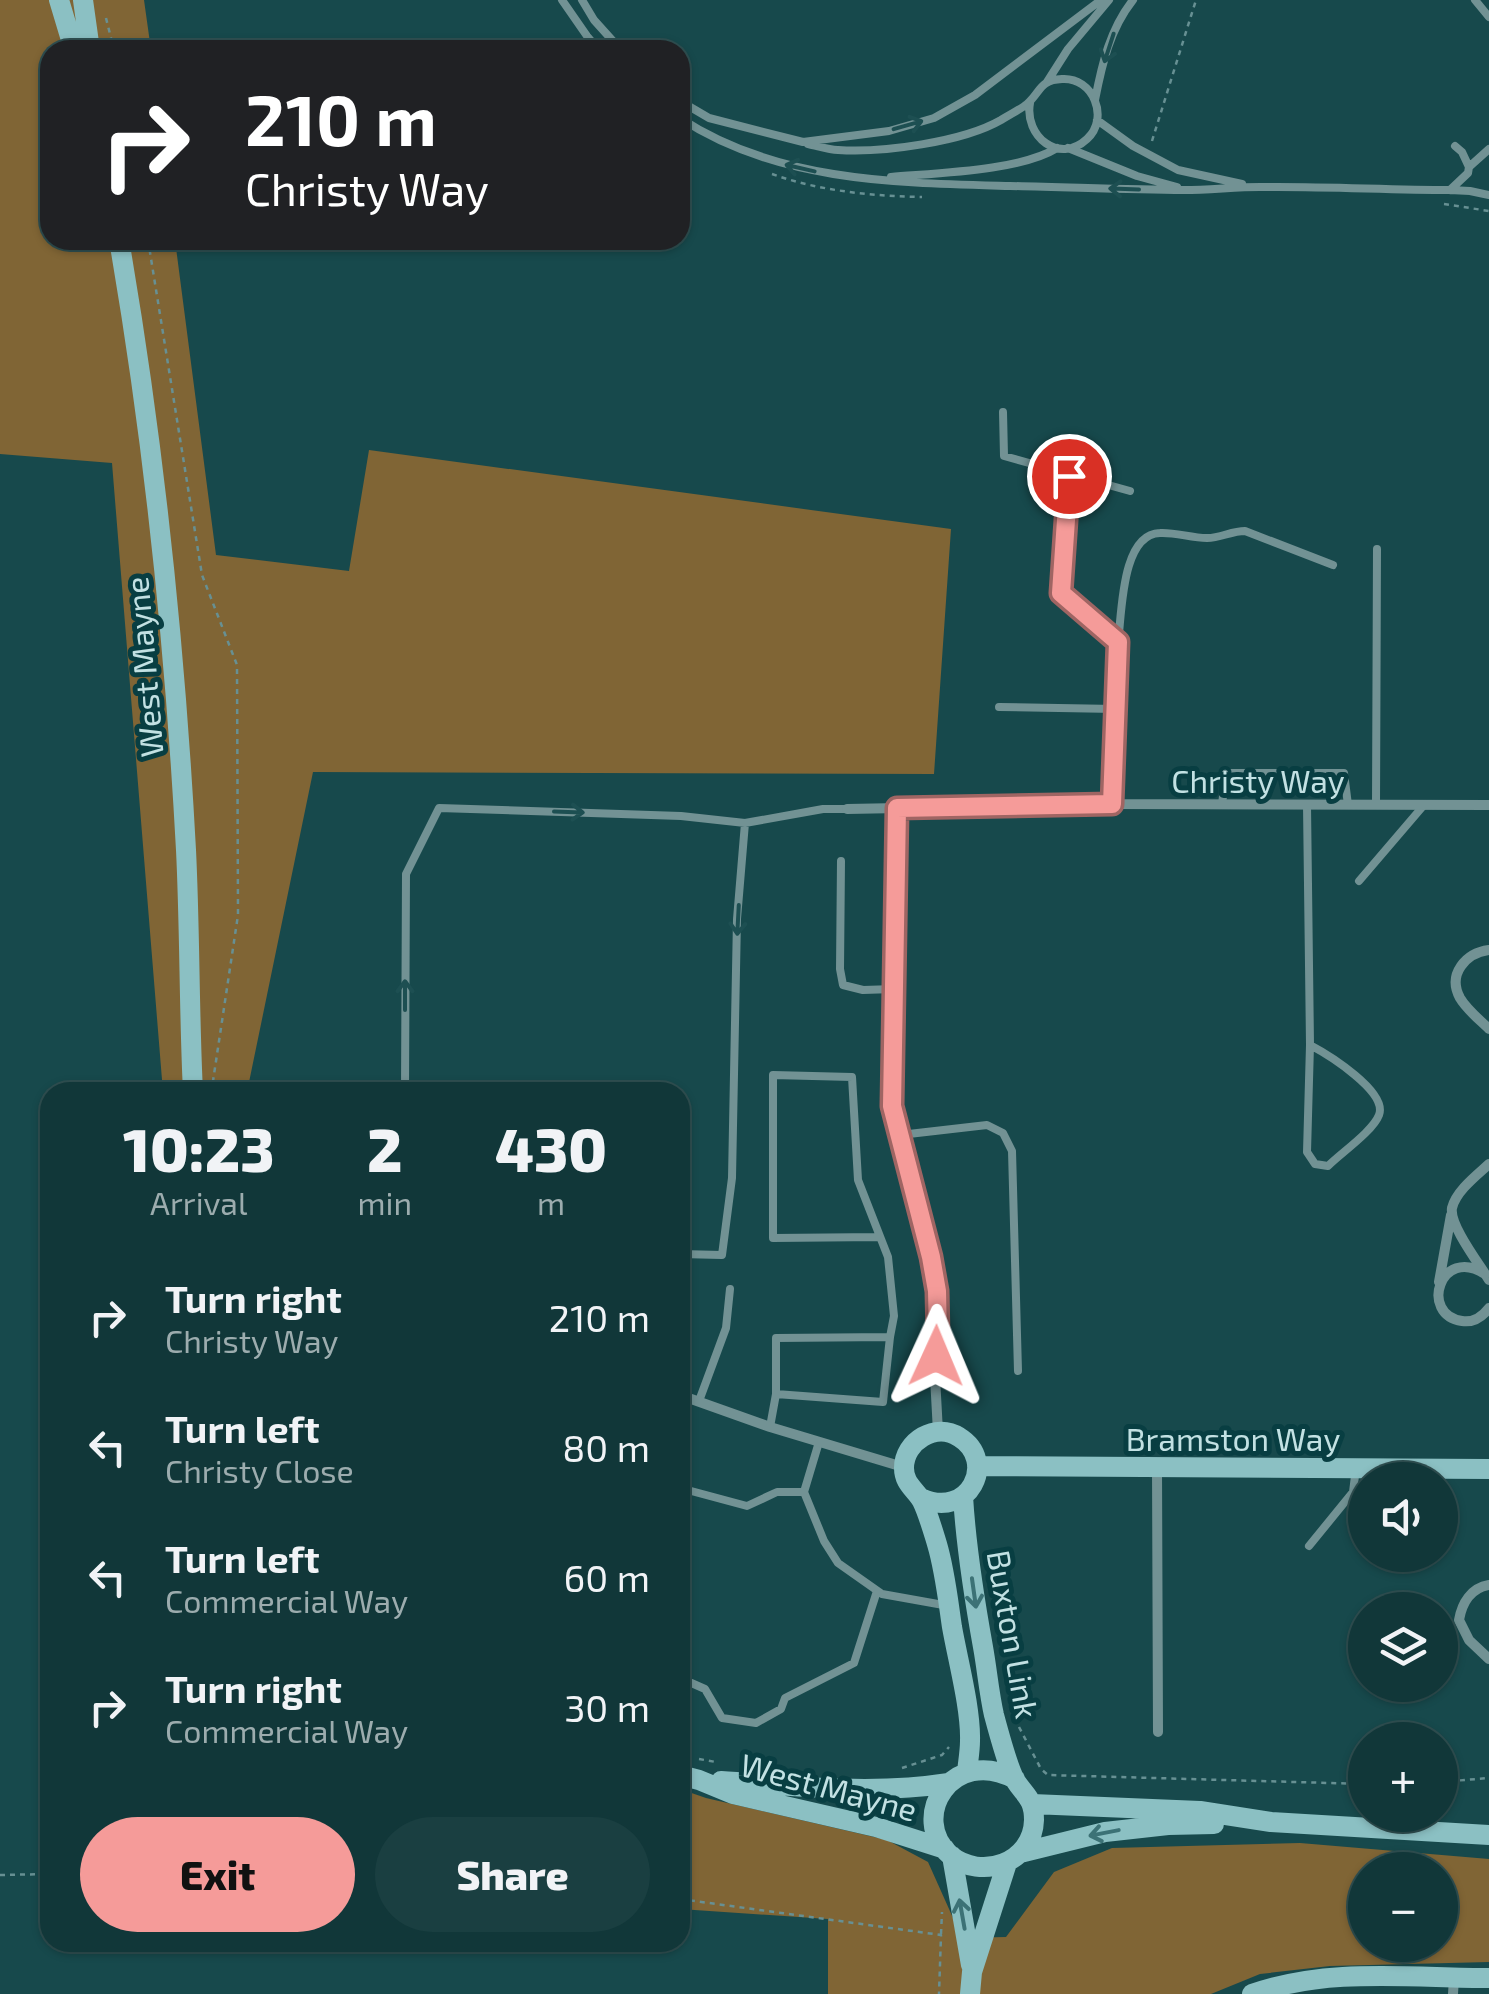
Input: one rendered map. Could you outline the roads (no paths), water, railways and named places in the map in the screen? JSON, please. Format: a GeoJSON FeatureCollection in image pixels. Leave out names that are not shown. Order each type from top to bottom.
{"type":"FeatureCollection","features":[{"type":"Feature","properties":{"kind":"main road"},"geometry":{"type":"LineString","coordinates":[[58,0],[71,40]]}},
{"type":"Feature","properties":{"kind":"main road"},"geometry":{"type":"LineString","coordinates":[[83,0],[89,40]]}},
{"type":"Feature","properties":{"kind":"main road","name":"West Mayne"},"geometry":{"type":"LineString","coordinates":[[120,250],[141,379],[166,579],[186,856],[193,1082]]}},
{"type":"Feature","properties":{"kind":"main road"},"geometry":{"type":"LineString","coordinates":[[938,1432],[963,1439],[977,1466],[975,1480],[964,1496],[941,1504],[921,1498],[910,1487],[904,1468],[910,1447],[918,1439],[938,1432]]}},
{"type":"Feature","properties":{"kind":"main road","name":"Bramston Way"},"geometry":{"type":"LineString","coordinates":[[977,1466],[1348,1468]]}},
{"type":"Feature","properties":{"kind":"main road","name":"Bramston Way"},"geometry":{"type":"LineString","coordinates":[[1458,1469],[1489,1469]]}},
{"type":"Feature","properties":{"kind":"main road","name":"Buxton Link"},"geometry":{"type":"LineString","coordinates":[[964,1496],[966,1537],[994,1714],[1015,1780]]}},
{"type":"Feature","properties":{"kind":"main road","name":"Buxton Link"},"geometry":{"type":"LineString","coordinates":[[921,1498],[937,1544],[969,1728],[958,1778]]}},
{"type":"Feature","properties":{"kind":"main road"},"geometry":{"type":"LineString","coordinates":[[970,1994],[972,1972],[1013,1858],[1032,1830],[1034,1817],[1025,1790],[1015,1780],[1000,1771],[983,1768],[958,1778],[940,1795],[934,1823],[948,1853],[972,1972]]}},
{"type":"Feature","properties":{"kind":"main road","name":"West Mayne"},"geometry":{"type":"LineString","coordinates":[[691,1771],[836,1790],[900,1789],[958,1778]]}},
{"type":"Feature","properties":{"kind":"main road","name":"West Mayne"},"geometry":{"type":"LineString","coordinates":[[691,1771],[734,1794],[876,1827],[948,1853]]}},
{"type":"Feature","properties":{"kind":"main road"},"geometry":{"type":"LineString","coordinates":[[1032,1804],[1200,1811],[1271,1822]]}},
{"type":"Feature","properties":{"kind":"main road"},"geometry":{"type":"LineString","coordinates":[[948,1853],[964,1864],[993,1868],[1013,1858],[1106,1832],[1168,1825],[1271,1822],[1489,1835]]}},
{"type":"Feature","properties":{"kind":"main road"},"geometry":{"type":"LineString","coordinates":[[1252,1994],[1290,1983],[1332,1978],[1454,1986],[1489,1978]]}},
{"type":"Feature","properties":{"kind":"street"},"geometry":{"type":"LineString","coordinates":[[1112,804],[1118,642]]}},
{"type":"Feature","properties":{"kind":"street","name":"Christy Way"},"geometry":{"type":"LineString","coordinates":[[847,809],[1112,804],[1489,805]]}},
{"type":"Feature","properties":{"kind":"street"},"geometry":{"type":"LineString","coordinates":[[897,808],[892,1106],[937,1291],[938,1432]]}},
{"type":"Feature","properties":{"kind":"street"},"geometry":{"type":"LineString","coordinates":[[1489,950],[1468,957],[1456,980],[1465,1004],[1489,1029]]}},
{"type":"Feature","properties":{"kind":"street"},"geometry":{"type":"LineString","coordinates":[[1465,1004],[1489,1014]]}},
{"type":"Feature","properties":{"kind":"street"},"geometry":{"type":"LineString","coordinates":[[1489,1164],[1454,1203],[1438,1288],[1442,1308],[1457,1321],[1478,1319],[1489,1308]]}},
{"type":"Feature","properties":{"kind":"street"},"geometry":{"type":"LineString","coordinates":[[1451,1212],[1487,1278]]}},
{"type":"Feature","properties":{"kind":"street"},"geometry":{"type":"LineString","coordinates":[[1438,1288],[1450,1271],[1460,1267],[1470,1267],[1487,1278]]}},
{"type":"Feature","properties":{"kind":"street"},"geometry":{"type":"LineString","coordinates":[[690,1398],[904,1468]]}},
{"type":"Feature","properties":{"kind":"street"},"geometry":{"type":"LineString","coordinates":[[1157,1467],[1158,1732]]}},
{"type":"Feature","properties":{"kind":"street"},"geometry":{"type":"LineString","coordinates":[[1489,1585],[1470,1596],[1460,1612],[1460,1620],[1470,1640],[1489,1660]]}},
{"type":"Feature","properties":{"kind":"lane"},"geometry":{"type":"LineString","coordinates":[[562,0],[592,40]]}},
{"type":"Feature","properties":{"kind":"lane"},"geometry":{"type":"LineString","coordinates":[[582,0],[612,40]]}},
{"type":"Feature","properties":{"kind":"lane"},"geometry":{"type":"LineString","coordinates":[[1047,82],[1105,0]]}},
{"type":"Feature","properties":{"kind":"lane"},"geometry":{"type":"LineString","coordinates":[[802,142],[890,130],[934,118],[976,95],[1105,0]]}},
{"type":"Feature","properties":{"kind":"lane"},"geometry":{"type":"LineString","coordinates":[[1068,148],[1087,139],[1097,120],[1096,100],[1110,40],[1133,0]]}},
{"type":"Feature","properties":{"kind":"lane"},"geometry":{"type":"LineString","coordinates":[[1476,0],[1489,17]]}},
{"type":"Feature","properties":{"kind":"lane"},"geometry":{"type":"LineString","coordinates":[[1096,100],[1080,83],[1070,79],[1047,82],[1030,102],[1028,112],[1033,131],[1039,139],[1057,148],[1068,148],[1137,176],[1186,190]]}},
{"type":"Feature","properties":{"kind":"lane"},"geometry":{"type":"LineString","coordinates":[[690,107],[709,118],[833,150],[866,151],[975,131],[1030,102]]}},
{"type":"Feature","properties":{"kind":"lane"},"geometry":{"type":"LineString","coordinates":[[1097,120],[1178,170],[1256,186]]}},
{"type":"Feature","properties":{"kind":"lane"},"geometry":{"type":"LineString","coordinates":[[690,124],[720,141],[781,164],[862,179],[1186,190],[1256,186],[1450,190],[1489,195]]}},
{"type":"Feature","properties":{"kind":"lane"},"geometry":{"type":"LineString","coordinates":[[1450,190],[1469,168],[1455,146]]}},
{"type":"Feature","properties":{"kind":"lane"},"geometry":{"type":"LineString","coordinates":[[862,179],[992,166],[1042,157],[1057,148]]}},
{"type":"Feature","properties":{"kind":"lane"},"geometry":{"type":"LineString","coordinates":[[1469,168],[1489,150]]}},
{"type":"Feature","properties":{"kind":"lane"},"geometry":{"type":"LineString","coordinates":[[1002,412],[1004,456],[1130,492]]}},
{"type":"Feature","properties":{"kind":"lane"},"geometry":{"type":"LineString","coordinates":[[1069,476],[1061,593],[1118,642]]}},
{"type":"Feature","properties":{"kind":"lane"},"geometry":{"type":"LineString","coordinates":[[1118,642],[1128,560],[1137,546],[1157,532],[1205,538],[1245,531],[1333,564]]}},
{"type":"Feature","properties":{"kind":"lane"},"geometry":{"type":"LineString","coordinates":[[1376,805],[1378,549]]}},
{"type":"Feature","properties":{"kind":"lane"},"geometry":{"type":"LineString","coordinates":[[998,707],[1116,709]]}},
{"type":"Feature","properties":{"kind":"lane"},"geometry":{"type":"LineString","coordinates":[[1222,804],[1226,773],[1344,773],[1348,805]]}},
{"type":"Feature","properties":{"kind":"lane"},"geometry":{"type":"LineString","coordinates":[[1307,804],[1310,1045],[1306,1152],[1315,1164],[1328,1166],[1378,1120],[1381,1108],[1378,1096],[1331,1056],[1310,1045]]}},
{"type":"Feature","properties":{"kind":"lane"},"geometry":{"type":"LineString","coordinates":[[1359,882],[1424,805]]}},
{"type":"Feature","properties":{"kind":"lane"},"geometry":{"type":"LineString","coordinates":[[405,1082],[406,874],[438,808],[681,816],[745,823],[847,809]]}},
{"type":"Feature","properties":{"kind":"lane"},"geometry":{"type":"LineString","coordinates":[[690,1254],[722,1255],[732,1178],[737,920],[745,823]]}},
{"type":"Feature","properties":{"kind":"lane"},"geometry":{"type":"LineString","coordinates":[[841,861],[843,985],[863,990],[894,989]]}},
{"type":"Feature","properties":{"kind":"lane"},"geometry":{"type":"LineString","coordinates":[[776,1394],[883,1402],[894,1316],[888,1257],[858,1180],[852,1078],[773,1075],[774,1238],[880,1237]]}},
{"type":"Feature","properties":{"kind":"lane"},"geometry":{"type":"LineString","coordinates":[[900,1135],[986,1126],[1002,1133],[1012,1151],[1018,1372]]}},
{"type":"Feature","properties":{"kind":"lane"},"geometry":{"type":"LineString","coordinates":[[699,1401],[726,1328],[730,1289]]}},
{"type":"Feature","properties":{"kind":"lane"},"geometry":{"type":"LineString","coordinates":[[770,1427],[776,1394],[776,1338],[890,1337]]}},
{"type":"Feature","properties":{"kind":"lane"},"geometry":{"type":"LineString","coordinates":[[820,1442],[804,1492],[838,1564],[882,1594],[949,1606]]}},
{"type":"Feature","properties":{"kind":"lane"},"geometry":{"type":"LineString","coordinates":[[690,1491],[747,1506],[778,1492],[804,1492]]}},
{"type":"Feature","properties":{"kind":"lane"},"geometry":{"type":"LineString","coordinates":[[1310,1546],[1348,1498]]}},
{"type":"Feature","properties":{"kind":"lane"},"geometry":{"type":"LineString","coordinates":[[690,1682],[705,1689],[722,1718],[756,1723],[781,1709],[786,1698],[854,1663],[877,1591]]}}]}
